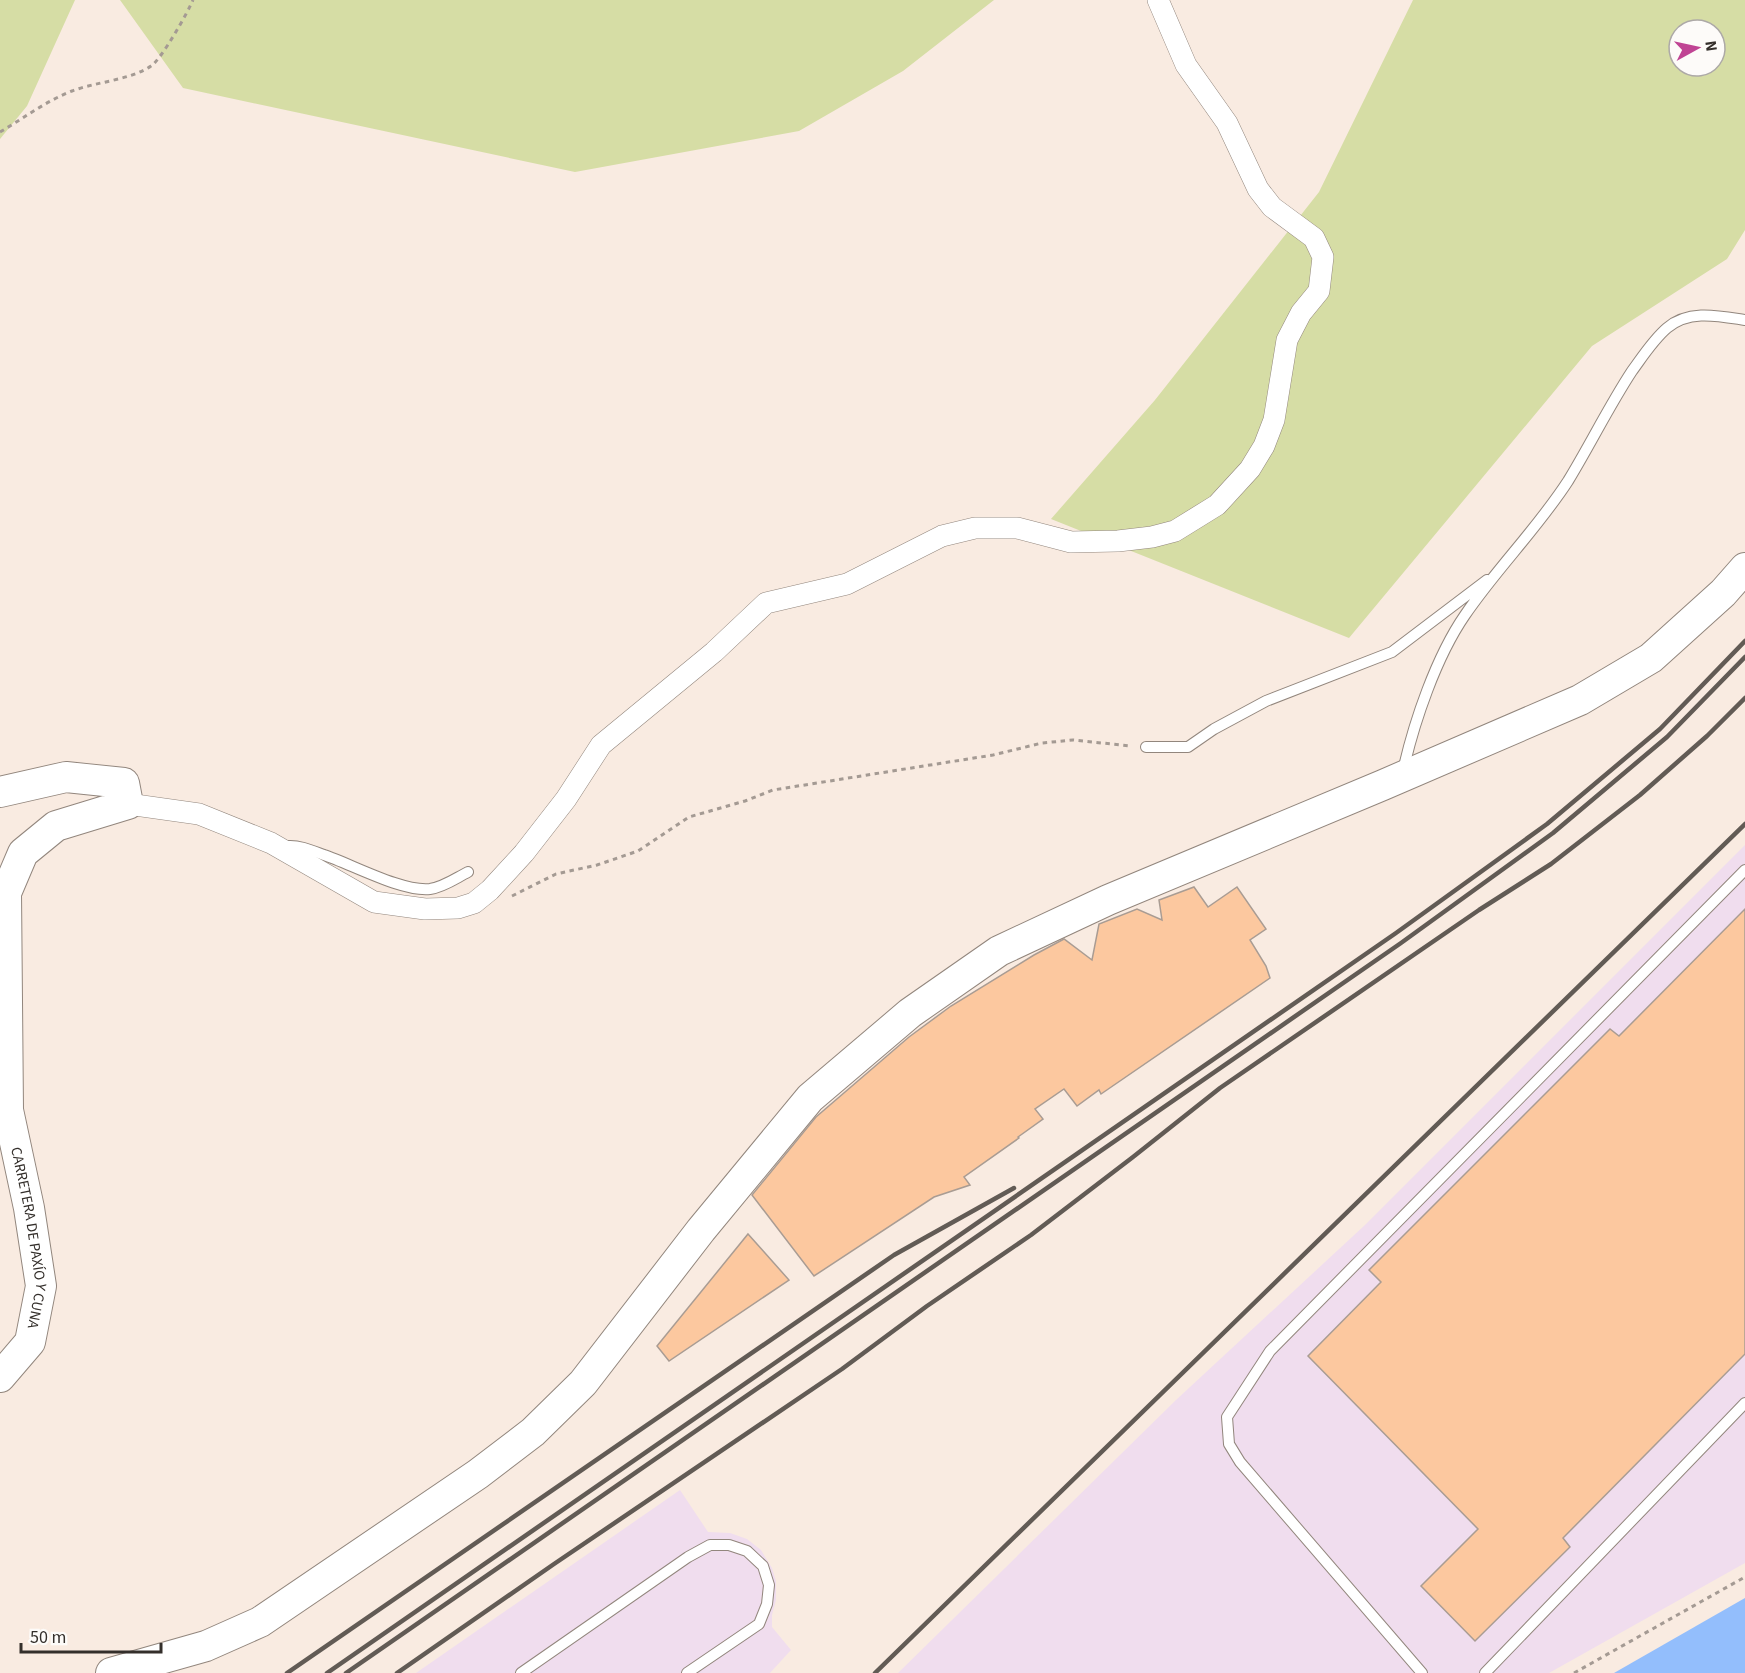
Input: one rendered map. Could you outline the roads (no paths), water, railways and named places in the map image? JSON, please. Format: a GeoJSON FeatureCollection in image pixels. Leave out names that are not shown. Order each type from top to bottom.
{"type":"FeatureCollection","features":[{"type":"Feature","properties":{"kind":"street"},"geometry":{"type":"LineString","coordinates":[[0,792],[66,777],[124,783],[128,804],[199,814],[278,847],[374,902],[425,909],[458,908],[474,903],[490,890],[524,853],[566,799],[601,745],[714,652],[766,603],[847,584],[942,536],[975,528],[1017,528],[1071,542],[1118,541],[1152,537],[1175,531],[1216,504],[1250,469],[1264,446],[1274,420],[1287,340],[1301,313],[1319,291],[1323,257],[1314,238],[1272,207],[1258,189],[1227,123],[1186,65],[1158,0]]}},
{"type":"Feature","properties":{"kind":"street"},"geometry":{"type":"LineString","coordinates":[[111,1673],[206,1646],[260,1622],[478,1474],[533,1432],[583,1383],[701,1230],[810,1098],[910,1013],[990,957],[1108,900],[1580,700],[1651,658],[1723,593],[1745,568]]}},
{"type":"Feature","properties":{"kind":"street","name":"CARRETERA DE PAXÍO Y CUNA"},"geometry":{"type":"LineString","coordinates":[[0,1377],[30,1342],[41,1286],[29,1208],[8,1110],[6,893],[23,854],[56,826],[128,804]]}},
{"type":"Feature","properties":{"kind":"lane"},"geometry":{"type":"LineString","coordinates":[[1401,777],[1432,679],[1445,650],[1465,616],[1554,503],[1617,393],[1647,349],[1668,327],[1692,315],[1716,315],[1745,320]]}},
{"type":"Feature","properties":{"kind":"lane"},"geometry":{"type":"LineString","coordinates":[[1146,747],[1188,747],[1214,729],[1266,701],[1392,652],[1499,571]]}},
{"type":"Feature","properties":{"kind":"lane"},"geometry":{"type":"LineString","coordinates":[[278,847],[294,846],[388,880],[428,889],[442,886],[468,872]]}},
{"type":"Feature","properties":{"kind":"lane"},"geometry":{"type":"LineString","coordinates":[[1422,1673],[1240,1462],[1229,1444],[1227,1417],[1270,1351],[1745,870]]}},
{"type":"Feature","properties":{"kind":"lane"},"geometry":{"type":"LineString","coordinates":[[1485,1673],[1745,1403]]}},
{"type":"Feature","properties":{"kind":"lane"},"geometry":{"type":"LineString","coordinates":[[521,1673],[688,1557],[710,1545],[729,1545],[747,1551],[763,1566],[769,1585],[767,1604],[759,1624],[687,1673]]}},
{"type":"Feature","properties":{"kind":"water"},"geometry":{"type":"Polygon","coordinates":[[[1745,1598],[1745,1673],[1614,1673],[1745,1598]]]}},
{"type":"Feature","properties":{"kind":"railway"},"geometry":{"type":"LineString","coordinates":[[327,1673],[1396,933],[1547,824],[1660,729],[1745,641]]}},
{"type":"Feature","properties":{"kind":"railway"},"geometry":{"type":"LineString","coordinates":[[346,1673],[1401,943],[1553,833],[1667,737],[1745,657]]}},
{"type":"Feature","properties":{"kind":"railway"},"geometry":{"type":"LineString","coordinates":[[397,1673],[842,1369],[927,1306],[1031,1235],[1220,1088],[1479,910],[1551,864],[1640,795],[1707,736],[1745,698]]}},
{"type":"Feature","properties":{"kind":"railway"},"geometry":{"type":"LineString","coordinates":[[875,1673],[1745,824]]}},
{"type":"Feature","properties":{"kind":"railway"},"geometry":{"type":"LineString","coordinates":[[287,1673],[894,1255],[1014,1188]]}}]}
